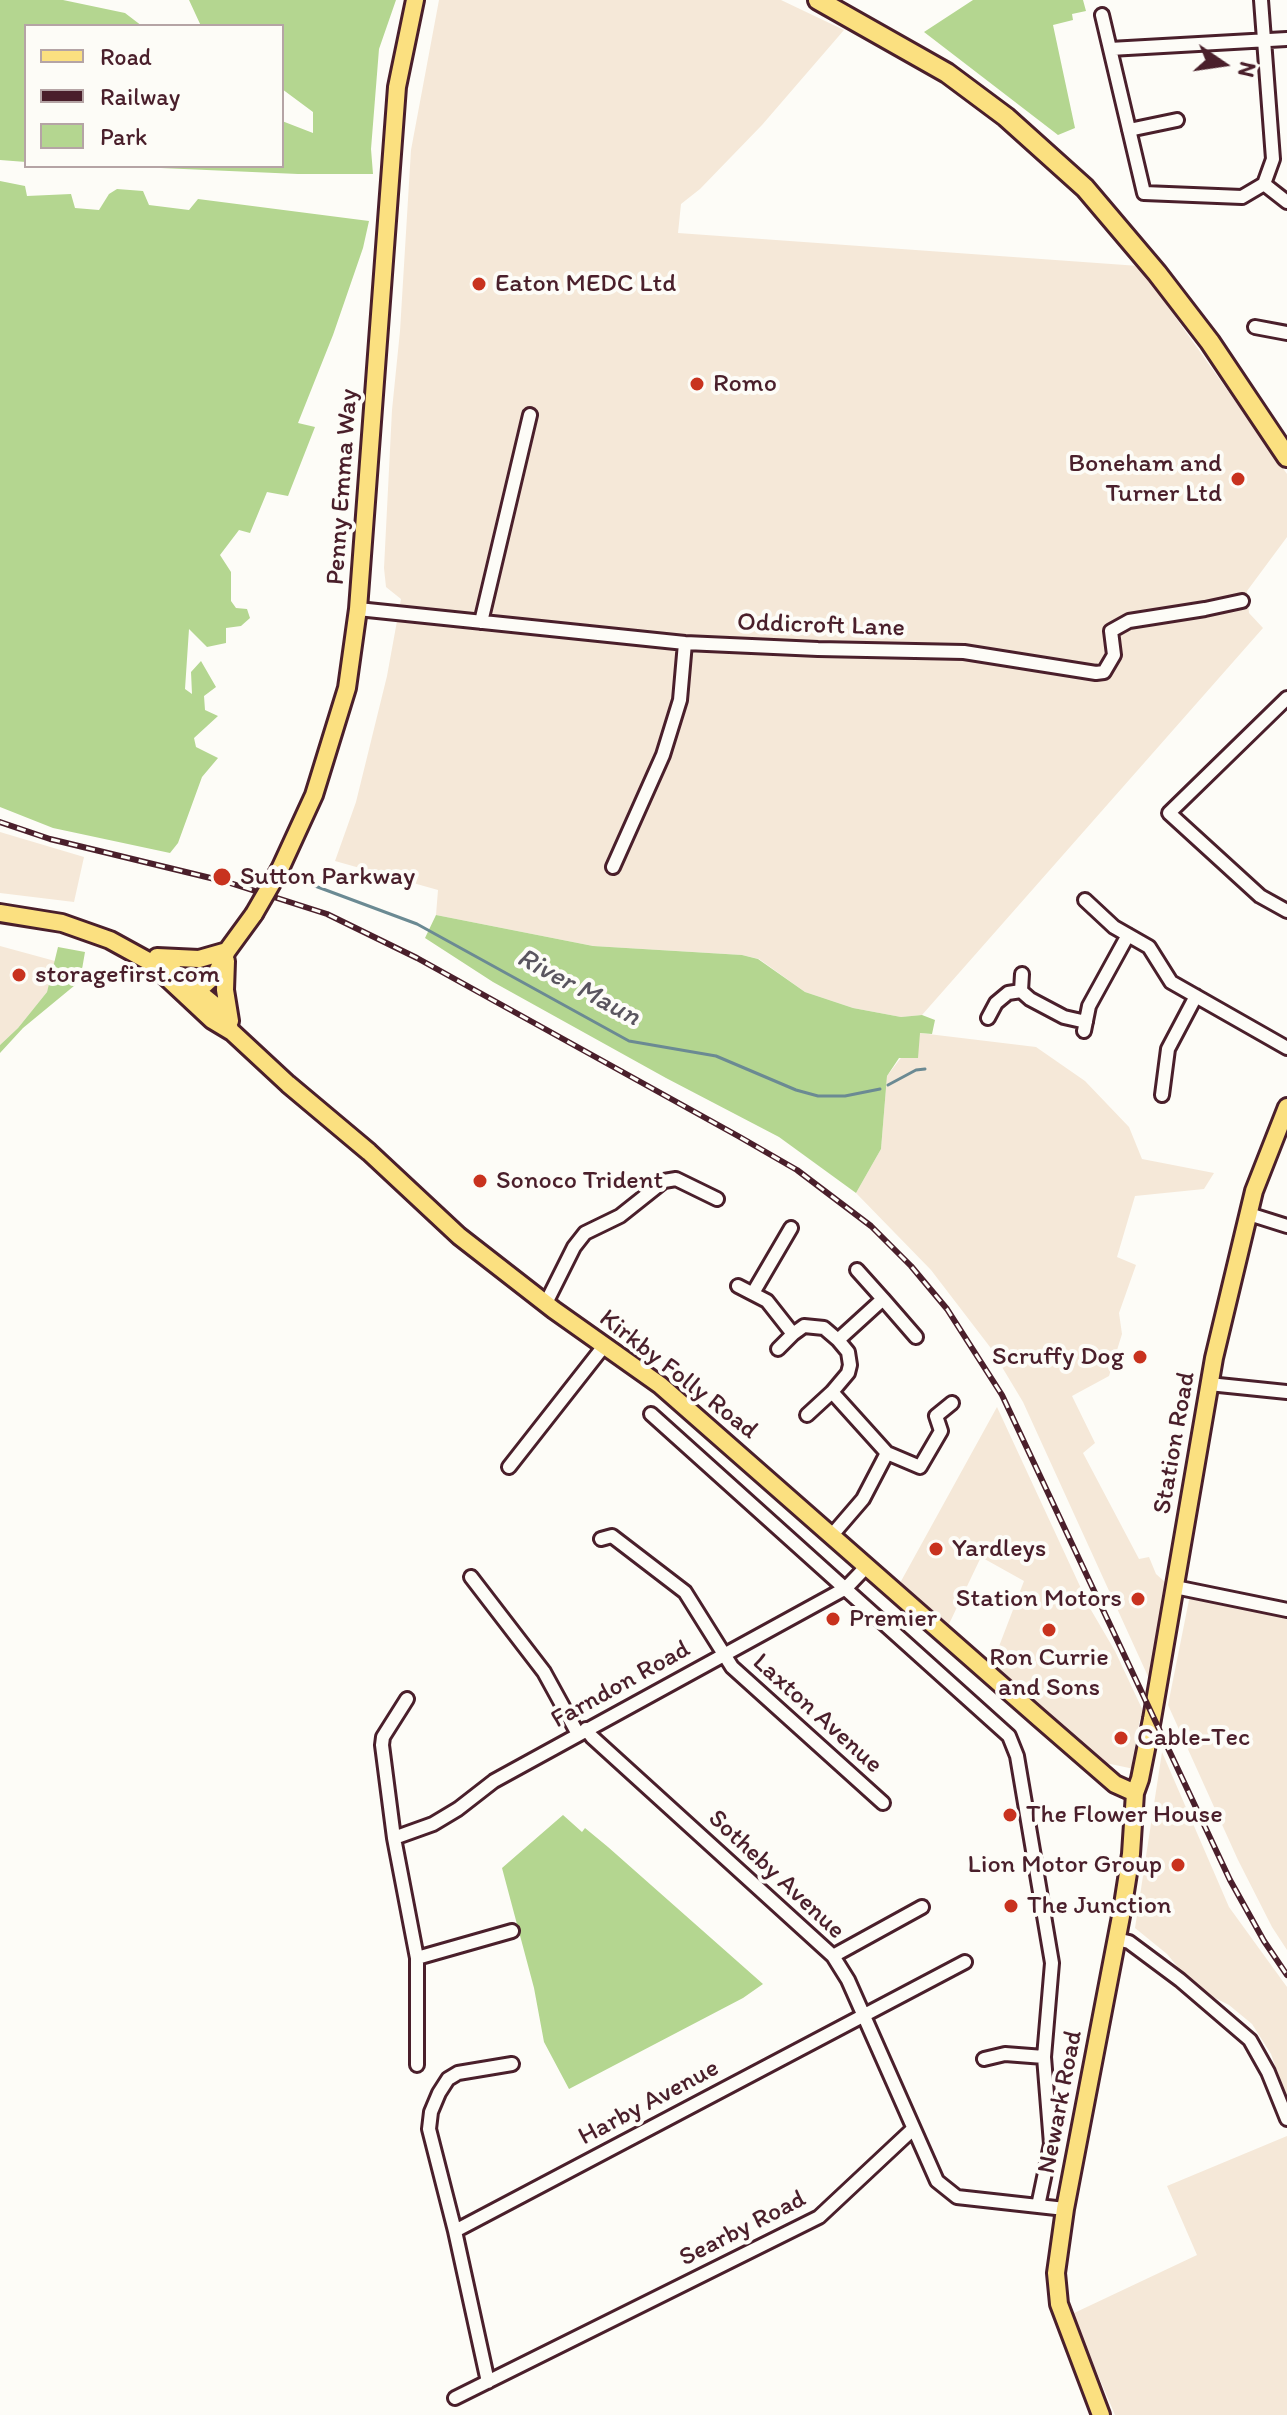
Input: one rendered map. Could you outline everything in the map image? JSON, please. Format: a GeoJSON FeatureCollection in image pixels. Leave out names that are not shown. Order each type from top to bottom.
{"type":"FeatureCollection","features":[{"type":"Feature","properties":{"kind":"highway"},"geometry":{"type":"LineString","coordinates":[[818,0],[916,53],[1006,117],[1085,188],[1157,273],[1218,354],[1287,457]]}},
{"type":"Feature","properties":{"kind":"main road","name":"Penny Emma Way"},"geometry":{"type":"LineString","coordinates":[[192,992],[216,974],[227,951],[254,914],[280,869],[314,795],[347,688],[358,609],[395,101],[415,0]]}},
{"type":"Feature","properties":{"kind":"main road","name":"Kirkby Folly Road"},"geometry":{"type":"LineString","coordinates":[[0,913],[62,923],[110,940],[170,969],[192,992],[218,1008],[232,1032],[288,1084],[369,1152],[459,1236],[660,1385],[1115,1784],[1135,1793]]}},
{"type":"Feature","properties":{"kind":"main road"},"geometry":{"type":"LineString","coordinates":[[143,958],[186,960],[227,951],[225,990],[232,1032]]}},
{"type":"Feature","properties":{"kind":"main road","name":"Station Road"},"geometry":{"type":"LineString","coordinates":[[1135,1793],[1143,1764],[1209,1384],[1254,1191],[1287,1107]]}},
{"type":"Feature","properties":{"kind":"main road","name":"Newark Road"},"geometry":{"type":"LineString","coordinates":[[1101,2415],[1059,2304],[1056,2273],[1065,2209],[1131,1854],[1135,1793]]}},
{"type":"Feature","properties":{"kind":"street"},"geometry":{"type":"LineString","coordinates":[[1102,15],[1144,193],[1242,197],[1264,184],[1273,159],[1261,0]]}},
{"type":"Feature","properties":{"kind":"street"},"geometry":{"type":"LineString","coordinates":[[1110,49],[1287,39]]}},
{"type":"Feature","properties":{"kind":"street"},"geometry":{"type":"LineString","coordinates":[[1129,130],[1177,120]]}},
{"type":"Feature","properties":{"kind":"street"},"geometry":{"type":"LineString","coordinates":[[1264,184],[1287,202]]}},
{"type":"Feature","properties":{"kind":"street"},"geometry":{"type":"LineString","coordinates":[[1255,327],[1287,333]]}},
{"type":"Feature","properties":{"kind":"street"},"geometry":{"type":"LineString","coordinates":[[481,622],[530,415]]}},
{"type":"Feature","properties":{"kind":"street","name":"Oddicroft Lane"},"geometry":{"type":"LineString","coordinates":[[358,609],[685,643],[964,652],[1096,673],[1104,672],[1114,655],[1111,631],[1129,621],[1242,601]]}},
{"type":"Feature","properties":{"kind":"street"},"geometry":{"type":"LineString","coordinates":[[613,867],[663,755],[680,700],[685,643]]}},
{"type":"Feature","properties":{"kind":"street"},"geometry":{"type":"LineString","coordinates":[[1287,698],[1169,813],[1260,896],[1287,911]]}},
{"type":"Feature","properties":{"kind":"street"},"geometry":{"type":"LineString","coordinates":[[1085,900],[1114,927],[1149,947],[1171,982],[1287,1048]]}},
{"type":"Feature","properties":{"kind":"street"},"geometry":{"type":"LineString","coordinates":[[1021,991],[1030,999],[1085,1026],[1089,1006],[1128,935]]}},
{"type":"Feature","properties":{"kind":"street"},"geometry":{"type":"LineString","coordinates":[[1021,991],[1022,974]]}},
{"type":"Feature","properties":{"kind":"street"},"geometry":{"type":"LineString","coordinates":[[988,1018],[996,1003],[1008,993],[1021,991]]}},
{"type":"Feature","properties":{"kind":"street"},"geometry":{"type":"LineString","coordinates":[[1162,1095],[1168,1049],[1196,996]]}},
{"type":"Feature","properties":{"kind":"street"},"geometry":{"type":"LineString","coordinates":[[546,1303],[574,1247],[585,1233],[620,1216],[664,1181],[676,1179],[717,1199]]}},
{"type":"Feature","properties":{"kind":"street"},"geometry":{"type":"LineString","coordinates":[[1249,1214],[1287,1226]]}},
{"type":"Feature","properties":{"kind":"street"},"geometry":{"type":"LineString","coordinates":[[753,1293],[791,1228]]}},
{"type":"Feature","properties":{"kind":"street"},"geometry":{"type":"LineString","coordinates":[[857,1270],[916,1337]]}},
{"type":"Feature","properties":{"kind":"street"},"geometry":{"type":"LineString","coordinates":[[738,1286],[767,1301],[793,1334]]}},
{"type":"Feature","properties":{"kind":"street"},"geometry":{"type":"LineString","coordinates":[[838,1340],[883,1299]]}},
{"type":"Feature","properties":{"kind":"street"},"geometry":{"type":"LineString","coordinates":[[778,1349],[804,1326],[824,1328],[848,1352],[848,1373],[807,1415]]}},
{"type":"Feature","properties":{"kind":"street"},"geometry":{"type":"LineString","coordinates":[[509,1467],[604,1346]]}},
{"type":"Feature","properties":{"kind":"street"},"geometry":{"type":"LineString","coordinates":[[1209,1384],[1287,1392]]}},
{"type":"Feature","properties":{"kind":"street"},"geometry":{"type":"LineString","coordinates":[[832,1392],[887,1453],[920,1467],[941,1431],[936,1416],[952,1403]]}},
{"type":"Feature","properties":{"kind":"street","name":"Kirkby Folly Road"},"geometry":{"type":"LineString","coordinates":[[651,1414],[1009,1736],[1017,1756],[1035,1863]]}},
{"type":"Feature","properties":{"kind":"street"},"geometry":{"type":"LineString","coordinates":[[832,1535],[863,1499],[887,1453]]}},
{"type":"Feature","properties":{"kind":"street","name":"Laxton Avenue"},"geometry":{"type":"LineString","coordinates":[[601,1539],[612,1536],[685,1592],[732,1667],[883,1803]]}},
{"type":"Feature","properties":{"kind":"street","name":"Farndon Road"},"geometry":{"type":"LineString","coordinates":[[394,1838],[433,1824],[494,1781],[846,1588],[867,1566]]}},
{"type":"Feature","properties":{"kind":"street","name":"Sotheby Avenue"},"geometry":{"type":"LineString","coordinates":[[471,1577],[544,1672],[582,1731],[833,1956],[848,1980],[913,2129]]}},
{"type":"Feature","properties":{"kind":"street"},"geometry":{"type":"LineString","coordinates":[[1175,1587],[1287,1610]]}},
{"type":"Feature","properties":{"kind":"street"},"geometry":{"type":"LineString","coordinates":[[407,1699],[383,1737],[382,1745],[394,1838],[417,1958],[417,2065]]}},
{"type":"Feature","properties":{"kind":"street","name":"Newark Road"},"geometry":{"type":"LineString","coordinates":[[1035,1863],[1052,1963],[1044,2057],[1051,2144],[1038,2206]]}},
{"type":"Feature","properties":{"kind":"street"},"geometry":{"type":"LineString","coordinates":[[833,1956],[922,1907]]}},
{"type":"Feature","properties":{"kind":"street"},"geometry":{"type":"LineString","coordinates":[[417,1958],[512,1931]]}},
{"type":"Feature","properties":{"kind":"street"},"geometry":{"type":"LineString","coordinates":[[1116,1939],[1129,1942],[1180,1980],[1250,2040],[1268,2072],[1287,2119]]}},
{"type":"Feature","properties":{"kind":"street","name":"Harby Avenue"},"geometry":{"type":"LineString","coordinates":[[455,2231],[965,1962]]}},
{"type":"Feature","properties":{"kind":"street"},"geometry":{"type":"LineString","coordinates":[[984,2059],[1005,2054],[1044,2057]]}},
{"type":"Feature","properties":{"kind":"street"},"geometry":{"type":"LineString","coordinates":[[488,2382],[440,2165],[429,2129],[431,2112],[443,2086],[458,2073],[512,2064]]}},
{"type":"Feature","properties":{"kind":"street"},"geometry":{"type":"LineString","coordinates":[[913,2129],[937,2181],[957,2197],[1065,2209]]}},
{"type":"Feature","properties":{"kind":"street","name":"Searby Road"},"geometry":{"type":"LineString","coordinates":[[455,2398],[819,2217],[913,2129]]}},
{"type":"Feature","properties":{"kind":"shaded area"},"geometry":{"type":"Polygon","coordinates":[[[439,0],[781,0],[844,30],[762,125],[700,189],[681,204],[678,233],[1139,266],[1287,474],[1287,537],[1247,591],[1249,613],[1263,628],[922,1015],[901,1017],[853,1008],[805,992],[759,959],[742,955],[593,946],[436,915],[438,890],[335,861],[356,802],[387,676],[401,599],[386,587],[384,568],[392,410],[411,150],[439,0]]]}},
{"type":"Feature","properties":{"kind":"shaded area"},"geometry":{"type":"Polygon","coordinates":[[[0,832],[84,857],[74,902],[0,893],[0,832]]]}},
{"type":"Feature","properties":{"kind":"shaded area","name":"storagefirst.com"},"geometry":{"type":"Polygon","coordinates":[[[0,946],[55,961],[47,992],[0,1045],[0,946]]]}},
{"type":"Feature","properties":{"kind":"shaded area"},"geometry":{"type":"Polygon","coordinates":[[[920,1033],[1036,1047],[1085,1081],[1129,1127],[1142,1159],[1214,1173],[1204,1189],[1135,1196],[1117,1257],[1136,1265],[1119,1313],[1122,1334],[1109,1376],[1072,1396],[1095,1443],[1083,1453],[1139,1559],[1149,1557],[1156,1574],[1165,1582],[1151,1683],[1023,1402],[990,1347],[931,1270],[856,1193],[881,1149],[887,1076],[920,1033]]]}},
{"type":"Feature","properties":{"kind":"shaded area"},"geometry":{"type":"Polygon","coordinates":[[[997,1407],[1091,1610],[1115,1651],[1144,1713],[1140,1719],[1132,1762],[1134,1769],[1101,1762],[1001,1677],[993,1662],[1024,1581],[981,1557],[949,1624],[900,1583],[997,1407]]]}},
{"type":"Feature","properties":{"kind":"shaded area"},"geometry":{"type":"Polygon","coordinates":[[[1190,1595],[1287,1616],[1287,1950],[1238,1860],[1168,1705],[1190,1595]]]}},
{"type":"Feature","properties":{"kind":"shaded area"},"geometry":{"type":"Polygon","coordinates":[[[1162,1752],[1229,1907],[1287,1987],[1287,2100],[1271,2054],[1252,2024],[1229,2005],[1195,1988],[1167,1954],[1135,1928],[1162,1752]]]}},
{"type":"Feature","properties":{"kind":"shaded area"},"geometry":{"type":"Polygon","coordinates":[[[1287,2136],[1287,2415],[1115,2415],[1072,2314],[1197,2255],[1167,2186],[1287,2136]]]}},
{"type":"Feature","properties":{"kind":"green space"},"geometry":{"type":"Polygon","coordinates":[[[0,0],[63,0],[125,13],[139,24],[24,24],[24,162],[0,160],[0,0]]]}},
{"type":"Feature","properties":{"kind":"green space"},"geometry":{"type":"Polygon","coordinates":[[[189,0],[396,0],[379,49],[371,149],[373,174],[161,168],[284,168],[284,122],[313,133],[313,112],[284,90],[284,24],[200,24],[189,0]]]}},
{"type":"Feature","properties":{"kind":"green space"},"geometry":{"type":"Polygon","coordinates":[[[973,0],[1083,0],[1086,11],[1072,14],[1073,20],[1053,25],[1075,128],[1058,135],[924,32],[973,0]]]}},
{"type":"Feature","properties":{"kind":"green space"},"geometry":{"type":"Polygon","coordinates":[[[0,181],[25,186],[27,196],[71,194],[75,208],[99,210],[109,194],[117,189],[143,191],[149,205],[189,210],[198,199],[369,221],[363,248],[333,335],[298,423],[315,427],[288,496],[267,492],[250,533],[239,530],[220,555],[231,572],[231,601],[236,608],[247,609],[250,618],[241,626],[226,628],[226,643],[207,647],[189,629],[185,689],[192,694],[191,672],[201,661],[216,687],[204,696],[205,710],[218,716],[194,738],[196,747],[218,758],[202,777],[178,843],[170,853],[53,828],[0,807],[0,181]]]}},
{"type":"Feature","properties":{"kind":"green space"},"geometry":{"type":"Polygon","coordinates":[[[436,915],[593,946],[742,955],[758,959],[805,992],[853,1008],[901,1017],[922,1015],[935,1020],[932,1034],[920,1033],[918,1058],[899,1058],[887,1076],[881,1149],[856,1193],[779,1137],[493,982],[425,938],[436,915]]]}},
{"type":"Feature","properties":{"kind":"green space"},"geometry":{"type":"Polygon","coordinates":[[[58,947],[85,952],[80,981],[23,1028],[0,1053],[0,1045],[47,992],[58,947]]]}},
{"type":"Feature","properties":{"kind":"green space"},"geometry":{"type":"Polygon","coordinates":[[[563,1815],[582,1832],[585,1828],[608,1847],[763,1984],[743,1998],[569,2089],[544,2042],[534,1988],[502,1868],[563,1815]]]}},
{"type":"Feature","properties":{"kind":"waterway","name":"River Maun"},"geometry":{"type":"LineString","coordinates":[[315,886],[417,924],[629,1041],[716,1056],[796,1090],[818,1096],[845,1096],[880,1089]]}},
{"type":"Feature","properties":{"kind":"waterway","name":"River Maun"},"geometry":{"type":"LineString","coordinates":[[888,1085],[916,1070],[925,1069]]}},
{"type":"Feature","properties":{"kind":"railway"},"geometry":{"type":"LineString","coordinates":[[0,822],[50,839],[227,882],[327,914],[417,958],[738,1136],[797,1170],[871,1226],[911,1266],[947,1309],[1002,1395],[1230,1880],[1287,1975]]}},
{"type":"Feature","properties":{"kind":"place","name":"Eaton MEDC Ltd"},"geometry":{"type":"Point","coordinates":[479,284]}},
{"type":"Feature","properties":{"kind":"place","name":"Romo"},"geometry":{"type":"Point","coordinates":[697,384]}},
{"type":"Feature","properties":{"kind":"place","name":"Boneham and Turner Ltd"},"geometry":{"type":"Point","coordinates":[1238,479]}},
{"type":"Feature","properties":{"kind":"place","name":"Sutton Parkway"},"geometry":{"type":"Point","coordinates":[222,877]}},
{"type":"Feature","properties":{"kind":"place","name":"storagefirst.com"},"geometry":{"type":"Point","coordinates":[19,975]}},
{"type":"Feature","properties":{"kind":"place","name":"Sonoco Trident"},"geometry":{"type":"Point","coordinates":[480,1181]}},
{"type":"Feature","properties":{"kind":"place","name":"Scruffy Dog"},"geometry":{"type":"Point","coordinates":[1140,1357]}},
{"type":"Feature","properties":{"kind":"place","name":"Yardleys"},"geometry":{"type":"Point","coordinates":[936,1549]}},
{"type":"Feature","properties":{"kind":"place","name":"Station Motors"},"geometry":{"type":"Point","coordinates":[1138,1599]}},
{"type":"Feature","properties":{"kind":"place","name":"Premier"},"geometry":{"type":"Point","coordinates":[833,1619]}},
{"type":"Feature","properties":{"kind":"place","name":"Ron Currie and Sons"},"geometry":{"type":"Point","coordinates":[1049,1630]}},
{"type":"Feature","properties":{"kind":"place","name":"Cable-Tec"},"geometry":{"type":"Point","coordinates":[1121,1738]}},
{"type":"Feature","properties":{"kind":"place","name":"The Flower House"},"geometry":{"type":"Point","coordinates":[1010,1815]}},
{"type":"Feature","properties":{"kind":"place","name":"Lion Motor Group"},"geometry":{"type":"Point","coordinates":[1178,1865]}},
{"type":"Feature","properties":{"kind":"place","name":"The Junction"},"geometry":{"type":"Point","coordinates":[1011,1906]}}]}
